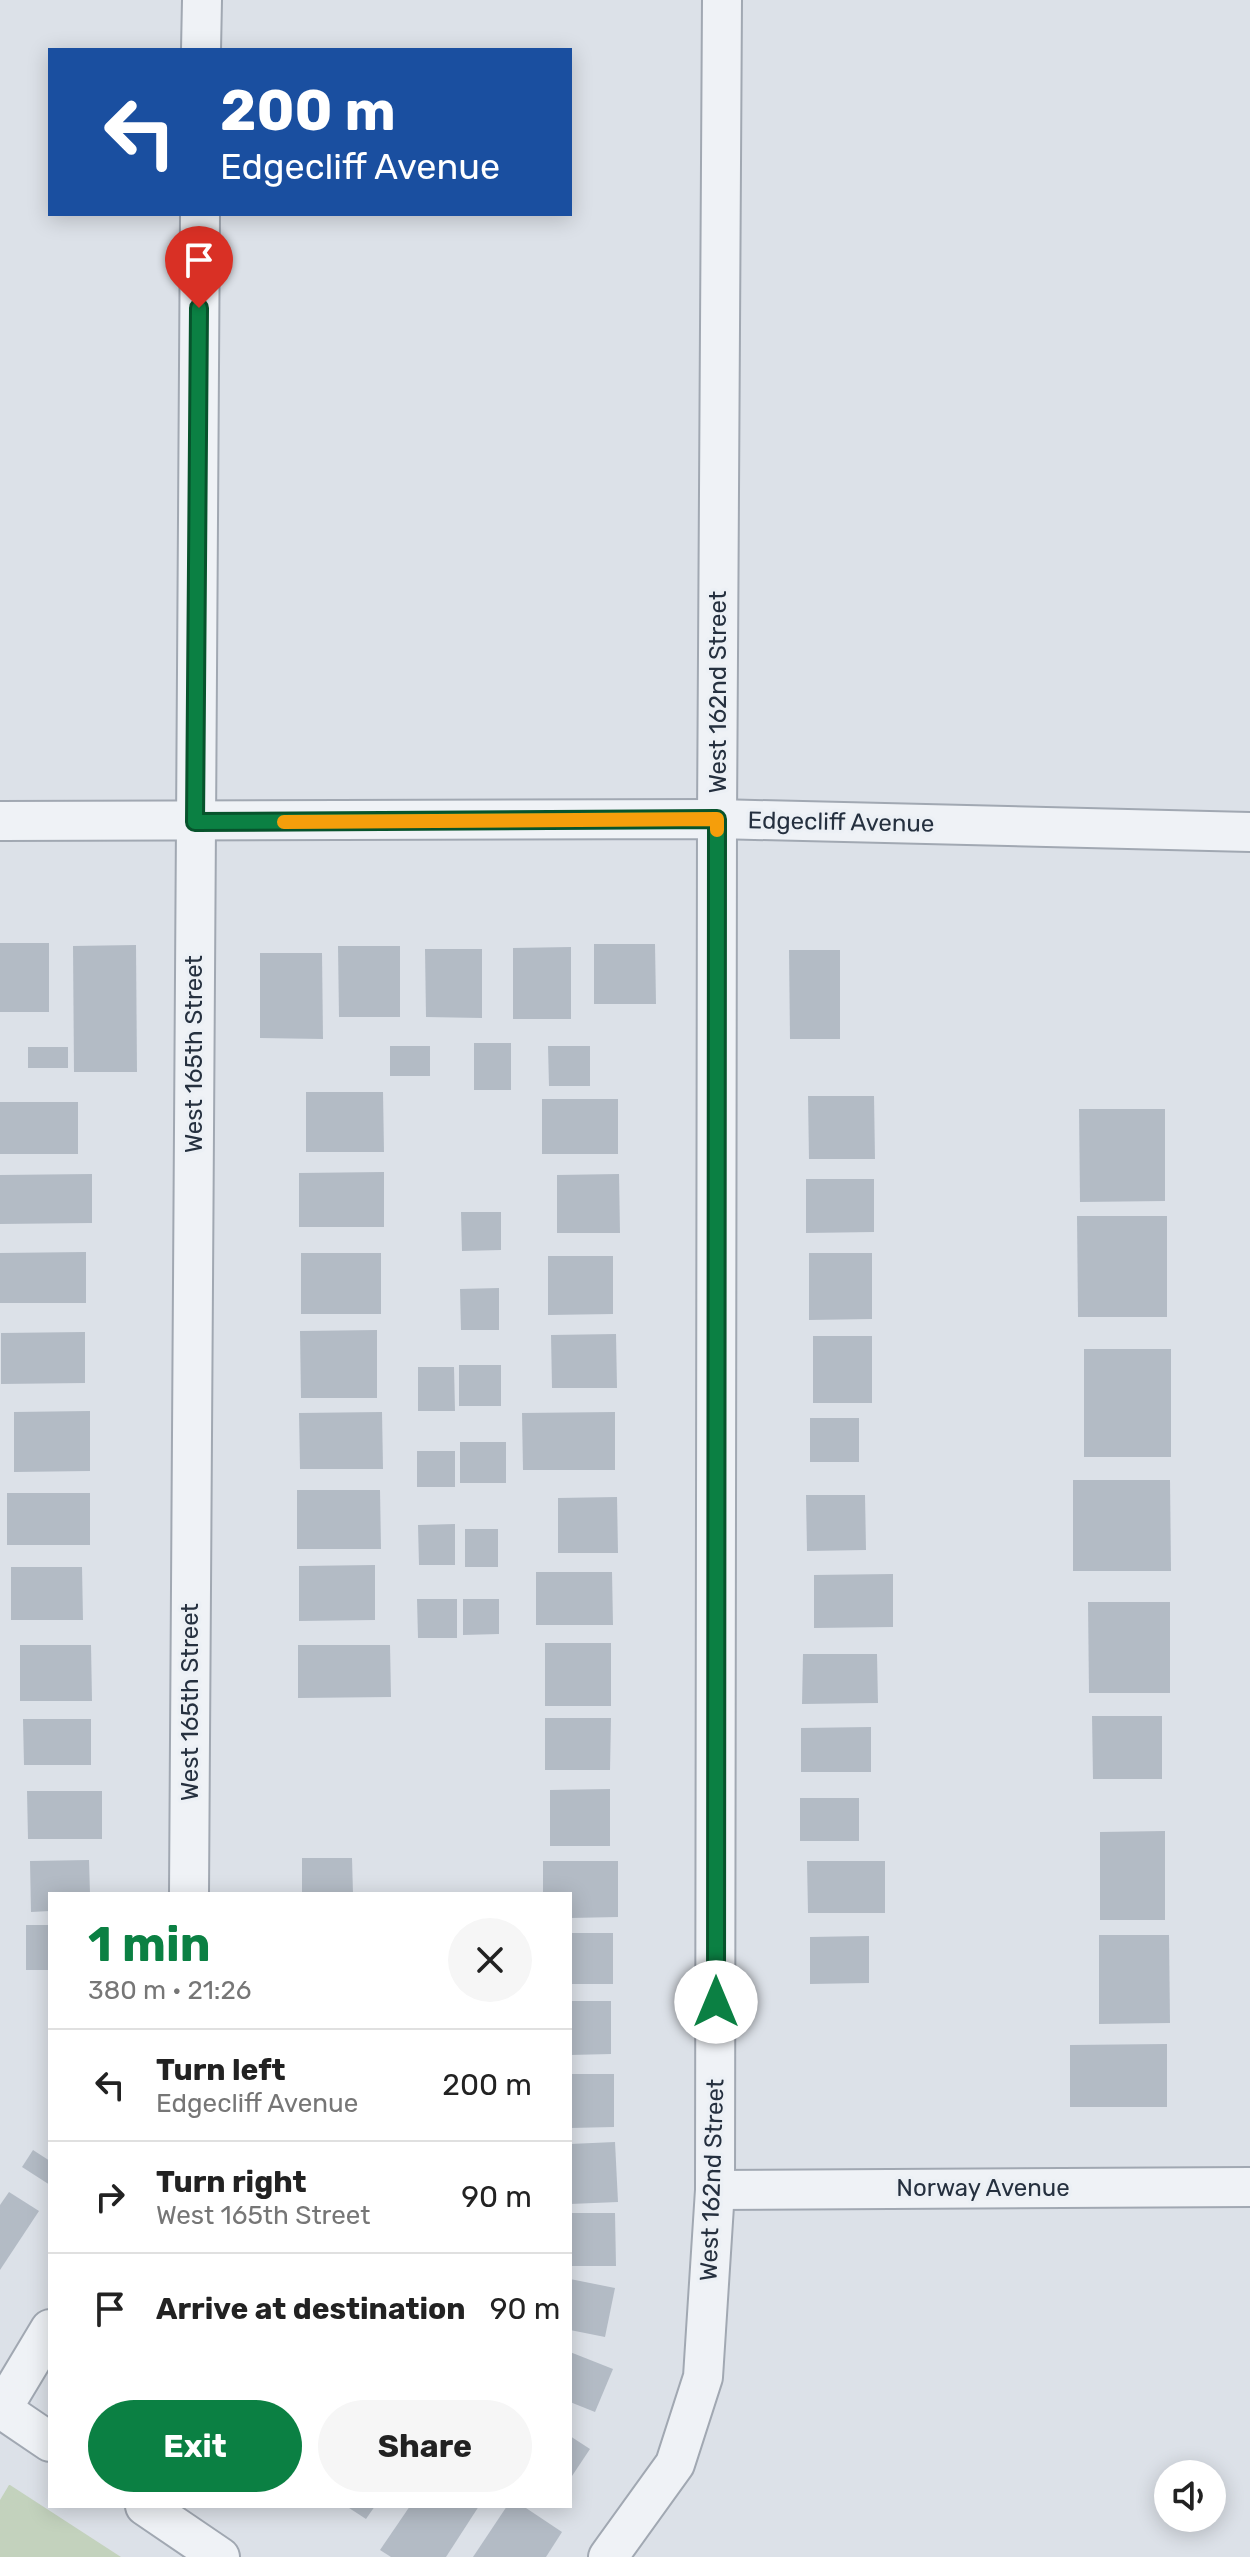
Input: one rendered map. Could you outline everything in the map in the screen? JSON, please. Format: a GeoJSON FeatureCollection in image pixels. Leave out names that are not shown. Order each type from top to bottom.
{"type":"FeatureCollection","features":[{"type":"Feature","properties":{"kind":"street"},"geometry":{"type":"LineString","coordinates":[[201,48],[202,0]]}},
{"type":"Feature","properties":{"kind":"street","name":"West 162nd Street"},"geometry":{"type":"LineString","coordinates":[[608,2557],[675,2464],[703,2377],[715,2190],[722,0]]}},
{"type":"Feature","properties":{"kind":"street","name":"West 165th Street"},"geometry":{"type":"LineString","coordinates":[[189,1892],[200,216]]}},
{"type":"Feature","properties":{"kind":"street","name":"Edgecliff Avenue"},"geometry":{"type":"LineString","coordinates":[[0,821],[717,819],[1250,832]]}},
{"type":"Feature","properties":{"kind":"street","name":"Norway Avenue"},"geometry":{"type":"LineString","coordinates":[[715,2190],[1250,2187]]}},
{"type":"Feature","properties":{"kind":"street"},"geometry":{"type":"LineString","coordinates":[[48,2332],[1,2409],[48,2441]]}},
{"type":"Feature","properties":{"kind":"street"},"geometry":{"type":"LineString","coordinates":[[148,2508],[220,2557]]}},
{"type":"Feature","properties":{"kind":"green space"},"geometry":{"type":"Polygon","coordinates":[[[9,2485],[121,2557],[0,2557],[0,2500],[9,2485]]]}},
{"type":"Feature","properties":{"kind":"building"},"geometry":{"type":"Polygon","coordinates":[[[0,943],[49,943],[49,1012],[0,1012],[0,943]]]}},
{"type":"Feature","properties":{"kind":"building"},"geometry":{"type":"Polygon","coordinates":[[[594,944],[655,944],[656,1004],[594,1004],[594,944]]]}},
{"type":"Feature","properties":{"kind":"building"},"geometry":{"type":"Polygon","coordinates":[[[136,945],[137,1072],[74,1072],[73,946],[136,945]]]}},
{"type":"Feature","properties":{"kind":"building"},"geometry":{"type":"Polygon","coordinates":[[[338,946],[400,946],[400,1017],[339,1017],[338,946]]]}},
{"type":"Feature","properties":{"kind":"building"},"geometry":{"type":"Polygon","coordinates":[[[571,947],[571,1019],[513,1019],[513,948],[571,947]]]}},
{"type":"Feature","properties":{"kind":"building"},"geometry":{"type":"Polygon","coordinates":[[[425,949],[482,949],[482,1018],[426,1017],[425,949]]]}},
{"type":"Feature","properties":{"kind":"building"},"geometry":{"type":"Polygon","coordinates":[[[789,950],[840,950],[840,1039],[790,1039],[789,950]]]}},
{"type":"Feature","properties":{"kind":"building"},"geometry":{"type":"Polygon","coordinates":[[[260,953],[322,953],[323,1039],[260,1038],[260,953]]]}},
{"type":"Feature","properties":{"kind":"building"},"geometry":{"type":"Polygon","coordinates":[[[474,1043],[511,1043],[511,1090],[474,1090],[474,1043]]]}},
{"type":"Feature","properties":{"kind":"building"},"geometry":{"type":"Polygon","coordinates":[[[390,1046],[430,1046],[430,1076],[390,1076],[390,1046]]]}},
{"type":"Feature","properties":{"kind":"building"},"geometry":{"type":"Polygon","coordinates":[[[548,1046],[590,1046],[590,1086],[549,1086],[548,1046]]]}},
{"type":"Feature","properties":{"kind":"building"},"geometry":{"type":"Polygon","coordinates":[[[28,1047],[68,1047],[68,1068],[28,1068],[28,1047]]]}},
{"type":"Feature","properties":{"kind":"building"},"geometry":{"type":"Polygon","coordinates":[[[306,1092],[383,1092],[384,1152],[306,1152],[306,1092]]]}},
{"type":"Feature","properties":{"kind":"building"},"geometry":{"type":"Polygon","coordinates":[[[808,1096],[874,1096],[875,1159],[809,1159],[808,1096]]]}},
{"type":"Feature","properties":{"kind":"building"},"geometry":{"type":"Polygon","coordinates":[[[542,1099],[618,1099],[618,1154],[542,1154],[542,1099]]]}},
{"type":"Feature","properties":{"kind":"building"},"geometry":{"type":"Polygon","coordinates":[[[0,1102],[78,1102],[78,1154],[0,1154],[0,1102]]]}},
{"type":"Feature","properties":{"kind":"building"},"geometry":{"type":"Polygon","coordinates":[[[1079,1109],[1165,1109],[1165,1201],[1080,1202],[1079,1109]]]}},
{"type":"Feature","properties":{"kind":"building"},"geometry":{"type":"Polygon","coordinates":[[[384,1172],[384,1227],[299,1227],[299,1173],[384,1172]]]}},
{"type":"Feature","properties":{"kind":"building"},"geometry":{"type":"Polygon","coordinates":[[[92,1174],[92,1223],[0,1224],[0,1175],[92,1174]]]}},
{"type":"Feature","properties":{"kind":"building"},"geometry":{"type":"Polygon","coordinates":[[[619,1174],[620,1233],[557,1233],[557,1175],[619,1174]]]}},
{"type":"Feature","properties":{"kind":"building"},"geometry":{"type":"Polygon","coordinates":[[[806,1179],[874,1179],[874,1232],[806,1233],[806,1179]]]}},
{"type":"Feature","properties":{"kind":"building"},"geometry":{"type":"Polygon","coordinates":[[[461,1212],[501,1212],[501,1250],[462,1251],[461,1212]]]}},
{"type":"Feature","properties":{"kind":"building"},"geometry":{"type":"Polygon","coordinates":[[[1077,1216],[1167,1216],[1167,1317],[1078,1317],[1077,1216]]]}},
{"type":"Feature","properties":{"kind":"building"},"geometry":{"type":"Polygon","coordinates":[[[86,1252],[86,1303],[0,1303],[0,1253],[86,1252]]]}},
{"type":"Feature","properties":{"kind":"building"},"geometry":{"type":"Polygon","coordinates":[[[301,1253],[381,1253],[381,1314],[301,1314],[301,1253]]]}},
{"type":"Feature","properties":{"kind":"building"},"geometry":{"type":"Polygon","coordinates":[[[809,1253],[872,1253],[872,1319],[809,1320],[809,1253]]]}},
{"type":"Feature","properties":{"kind":"building"},"geometry":{"type":"Polygon","coordinates":[[[548,1256],[613,1256],[613,1314],[548,1315],[548,1256]]]}},
{"type":"Feature","properties":{"kind":"building"},"geometry":{"type":"Polygon","coordinates":[[[499,1288],[499,1330],[461,1330],[460,1289],[499,1288]]]}},
{"type":"Feature","properties":{"kind":"building"},"geometry":{"type":"Polygon","coordinates":[[[377,1330],[377,1398],[301,1398],[300,1331],[377,1330]]]}},
{"type":"Feature","properties":{"kind":"building"},"geometry":{"type":"Polygon","coordinates":[[[85,1332],[85,1383],[1,1384],[1,1333],[85,1332]]]}},
{"type":"Feature","properties":{"kind":"building"},"geometry":{"type":"Polygon","coordinates":[[[616,1334],[617,1388],[552,1388],[551,1335],[616,1334]]]}},
{"type":"Feature","properties":{"kind":"building"},"geometry":{"type":"Polygon","coordinates":[[[813,1336],[872,1336],[872,1403],[813,1403],[813,1336]]]}},
{"type":"Feature","properties":{"kind":"building"},"geometry":{"type":"Polygon","coordinates":[[[1084,1349],[1171,1349],[1171,1457],[1084,1457],[1084,1349]]]}},
{"type":"Feature","properties":{"kind":"building"},"geometry":{"type":"Polygon","coordinates":[[[459,1365],[501,1365],[501,1406],[459,1406],[459,1365]]]}},
{"type":"Feature","properties":{"kind":"building"},"geometry":{"type":"Polygon","coordinates":[[[418,1367],[454,1367],[455,1411],[418,1411],[418,1367]]]}},
{"type":"Feature","properties":{"kind":"building"},"geometry":{"type":"Polygon","coordinates":[[[90,1411],[90,1471],[14,1472],[14,1412],[90,1411]]]}},
{"type":"Feature","properties":{"kind":"building"},"geometry":{"type":"Polygon","coordinates":[[[382,1412],[383,1469],[300,1469],[299,1413],[382,1412]]]}},
{"type":"Feature","properties":{"kind":"building"},"geometry":{"type":"Polygon","coordinates":[[[615,1412],[615,1470],[523,1470],[522,1413],[615,1412]]]}},
{"type":"Feature","properties":{"kind":"building"},"geometry":{"type":"Polygon","coordinates":[[[810,1418],[859,1418],[859,1462],[810,1462],[810,1418]]]}},
{"type":"Feature","properties":{"kind":"building"},"geometry":{"type":"Polygon","coordinates":[[[460,1442],[506,1442],[506,1483],[460,1483],[460,1442]]]}},
{"type":"Feature","properties":{"kind":"building"},"geometry":{"type":"Polygon","coordinates":[[[417,1451],[455,1451],[455,1487],[417,1487],[417,1451]]]}},
{"type":"Feature","properties":{"kind":"building"},"geometry":{"type":"Polygon","coordinates":[[[1073,1480],[1170,1480],[1171,1571],[1073,1571],[1073,1480]]]}},
{"type":"Feature","properties":{"kind":"building"},"geometry":{"type":"Polygon","coordinates":[[[297,1490],[380,1490],[381,1549],[297,1549],[297,1490]]]}},
{"type":"Feature","properties":{"kind":"building"},"geometry":{"type":"Polygon","coordinates":[[[7,1493],[90,1493],[90,1545],[7,1545],[7,1493]]]}},
{"type":"Feature","properties":{"kind":"building"},"geometry":{"type":"Polygon","coordinates":[[[806,1495],[865,1495],[866,1550],[807,1551],[806,1495]]]}},
{"type":"Feature","properties":{"kind":"building"},"geometry":{"type":"Polygon","coordinates":[[[617,1497],[618,1553],[558,1553],[558,1498],[617,1497]]]}},
{"type":"Feature","properties":{"kind":"building"},"geometry":{"type":"Polygon","coordinates":[[[455,1524],[455,1565],[419,1565],[418,1525],[455,1524]]]}},
{"type":"Feature","properties":{"kind":"building"},"geometry":{"type":"Polygon","coordinates":[[[465,1529],[498,1529],[498,1567],[465,1567],[465,1529]]]}},
{"type":"Feature","properties":{"kind":"building"},"geometry":{"type":"Polygon","coordinates":[[[375,1565],[375,1620],[299,1621],[299,1566],[375,1565]]]}},
{"type":"Feature","properties":{"kind":"building"},"geometry":{"type":"Polygon","coordinates":[[[11,1567],[82,1567],[83,1620],[11,1620],[11,1567]]]}},
{"type":"Feature","properties":{"kind":"building"},"geometry":{"type":"Polygon","coordinates":[[[536,1572],[612,1572],[613,1625],[536,1625],[536,1572]]]}},
{"type":"Feature","properties":{"kind":"building"},"geometry":{"type":"Polygon","coordinates":[[[893,1574],[893,1627],[814,1628],[814,1575],[893,1574]]]}},
{"type":"Feature","properties":{"kind":"building"},"geometry":{"type":"Polygon","coordinates":[[[417,1599],[457,1599],[457,1638],[418,1638],[417,1599]]]}},
{"type":"Feature","properties":{"kind":"building"},"geometry":{"type":"Polygon","coordinates":[[[463,1599],[499,1599],[499,1634],[463,1635],[463,1599]]]}},
{"type":"Feature","properties":{"kind":"building"},"geometry":{"type":"Polygon","coordinates":[[[1088,1602],[1170,1602],[1170,1693],[1089,1693],[1088,1602]]]}},
{"type":"Feature","properties":{"kind":"building"},"geometry":{"type":"Polygon","coordinates":[[[545,1643],[611,1643],[611,1706],[545,1706],[545,1643]]]}},
{"type":"Feature","properties":{"kind":"building"},"geometry":{"type":"Polygon","coordinates":[[[20,1645],[91,1645],[92,1701],[20,1701],[20,1645]]]}},
{"type":"Feature","properties":{"kind":"building"},"geometry":{"type":"Polygon","coordinates":[[[298,1645],[390,1645],[391,1697],[298,1698],[298,1645]]]}},
{"type":"Feature","properties":{"kind":"building"},"geometry":{"type":"Polygon","coordinates":[[[803,1654],[877,1654],[878,1703],[802,1704],[803,1654]]]}},
{"type":"Feature","properties":{"kind":"building"},"geometry":{"type":"Polygon","coordinates":[[[1092,1716],[1162,1716],[1162,1779],[1093,1779],[1092,1716]]]}},
{"type":"Feature","properties":{"kind":"building"},"geometry":{"type":"Polygon","coordinates":[[[545,1718],[611,1718],[610,1770],[545,1770],[545,1718]]]}},
{"type":"Feature","properties":{"kind":"building"},"geometry":{"type":"Polygon","coordinates":[[[23,1719],[91,1719],[91,1765],[24,1765],[23,1719]]]}},
{"type":"Feature","properties":{"kind":"building"},"geometry":{"type":"Polygon","coordinates":[[[871,1727],[871,1772],[801,1772],[801,1728],[871,1727]]]}},
{"type":"Feature","properties":{"kind":"building"},"geometry":{"type":"Polygon","coordinates":[[[610,1789],[610,1846],[550,1846],[550,1790],[610,1789]]]}},
{"type":"Feature","properties":{"kind":"building"},"geometry":{"type":"Polygon","coordinates":[[[27,1791],[102,1791],[102,1839],[28,1839],[27,1791]]]}},
{"type":"Feature","properties":{"kind":"building"},"geometry":{"type":"Polygon","coordinates":[[[800,1798],[859,1798],[859,1841],[800,1841],[800,1798]]]}},
{"type":"Feature","properties":{"kind":"building"},"geometry":{"type":"Polygon","coordinates":[[[1165,1831],[1165,1920],[1100,1920],[1100,1832],[1165,1831]]]}},
{"type":"Feature","properties":{"kind":"building"},"geometry":{"type":"Polygon","coordinates":[[[302,1858],[352,1858],[353,1892],[302,1892],[302,1858]]]}},
{"type":"Feature","properties":{"kind":"building"},"geometry":{"type":"Polygon","coordinates":[[[89,1860],[90,1892],[48,1892],[48,1911],[31,1912],[30,1861],[89,1860]]]}},
{"type":"Feature","properties":{"kind":"building"},"geometry":{"type":"Polygon","coordinates":[[[543,1861],[618,1861],[618,1917],[572,1918],[572,1892],[543,1892],[543,1861]]]}},
{"type":"Feature","properties":{"kind":"building"},"geometry":{"type":"Polygon","coordinates":[[[807,1861],[885,1861],[885,1913],[808,1913],[807,1861]]]}},
{"type":"Feature","properties":{"kind":"building"},"geometry":{"type":"Polygon","coordinates":[[[26,1925],[48,1925],[48,1970],[26,1970],[26,1925]]]}},
{"type":"Feature","properties":{"kind":"building"},"geometry":{"type":"Polygon","coordinates":[[[572,1933],[613,1933],[613,1984],[572,1984],[572,1933]]]}},
{"type":"Feature","properties":{"kind":"building"},"geometry":{"type":"Polygon","coordinates":[[[1099,1935],[1169,1935],[1170,2023],[1099,2024],[1099,1935]]]}},
{"type":"Feature","properties":{"kind":"building"},"geometry":{"type":"Polygon","coordinates":[[[869,1936],[869,1983],[810,1984],[810,1937],[869,1936]]]}},
{"type":"Feature","properties":{"kind":"building"},"geometry":{"type":"Polygon","coordinates":[[[572,2001],[611,2001],[611,2054],[572,2055],[572,2001]]]}},
{"type":"Feature","properties":{"kind":"building"},"geometry":{"type":"Polygon","coordinates":[[[1167,2044],[1167,2107],[1070,2107],[1070,2045],[1167,2044]]]}},
{"type":"Feature","properties":{"kind":"building"},"geometry":{"type":"Polygon","coordinates":[[[572,2074],[614,2074],[614,2127],[572,2128],[572,2074]]]}},
{"type":"Feature","properties":{"kind":"building"},"geometry":{"type":"Polygon","coordinates":[[[615,2142],[618,2202],[572,2204],[572,2144],[615,2142]]]}},
{"type":"Feature","properties":{"kind":"building"},"geometry":{"type":"Polygon","coordinates":[[[33,2150],[48,2160],[48,2184],[22,2167],[33,2150]]]}},
{"type":"Feature","properties":{"kind":"building"},"geometry":{"type":"Polygon","coordinates":[[[9,2192],[39,2211],[0,2270],[0,2205],[9,2192]]]}},
{"type":"Feature","properties":{"kind":"building"},"geometry":{"type":"Polygon","coordinates":[[[572,2213],[615,2213],[616,2266],[572,2266],[572,2213]]]}},
{"type":"Feature","properties":{"kind":"building"},"geometry":{"type":"Polygon","coordinates":[[[572,2279],[615,2288],[605,2337],[572,2330],[572,2279]]]}},
{"type":"Feature","properties":{"kind":"building"},"geometry":{"type":"Polygon","coordinates":[[[572,2353],[613,2369],[595,2412],[572,2403],[572,2353]]]}},
{"type":"Feature","properties":{"kind":"building"},"geometry":{"type":"Polygon","coordinates":[[[572,2437],[590,2449],[572,2476],[572,2437]]]}},
{"type":"Feature","properties":{"kind":"building"},"geometry":{"type":"Polygon","coordinates":[[[349,2508],[374,2508],[366,2519],[349,2508]]]}},
{"type":"Feature","properties":{"kind":"building"},"geometry":{"type":"Polygon","coordinates":[[[409,2508],[478,2508],[446,2557],[391,2557],[380,2550],[409,2508]]]}},
{"type":"Feature","properties":{"kind":"building"},"geometry":{"type":"Polygon","coordinates":[[[506,2508],[526,2508],[562,2532],[546,2557],[473,2557],[506,2508]]]}},
{"type":"Feature","properties":{"kind":"slow traffic"},"geometry":{"type":"LineString","coordinates":[[284,822],[717,819],[717,830]]}},
{"type":"Feature","properties":{"kind":"route"},"geometry":{"type":"LineString","coordinates":[[199,308],[195,822],[717,819],[716,2002]]}}]}
